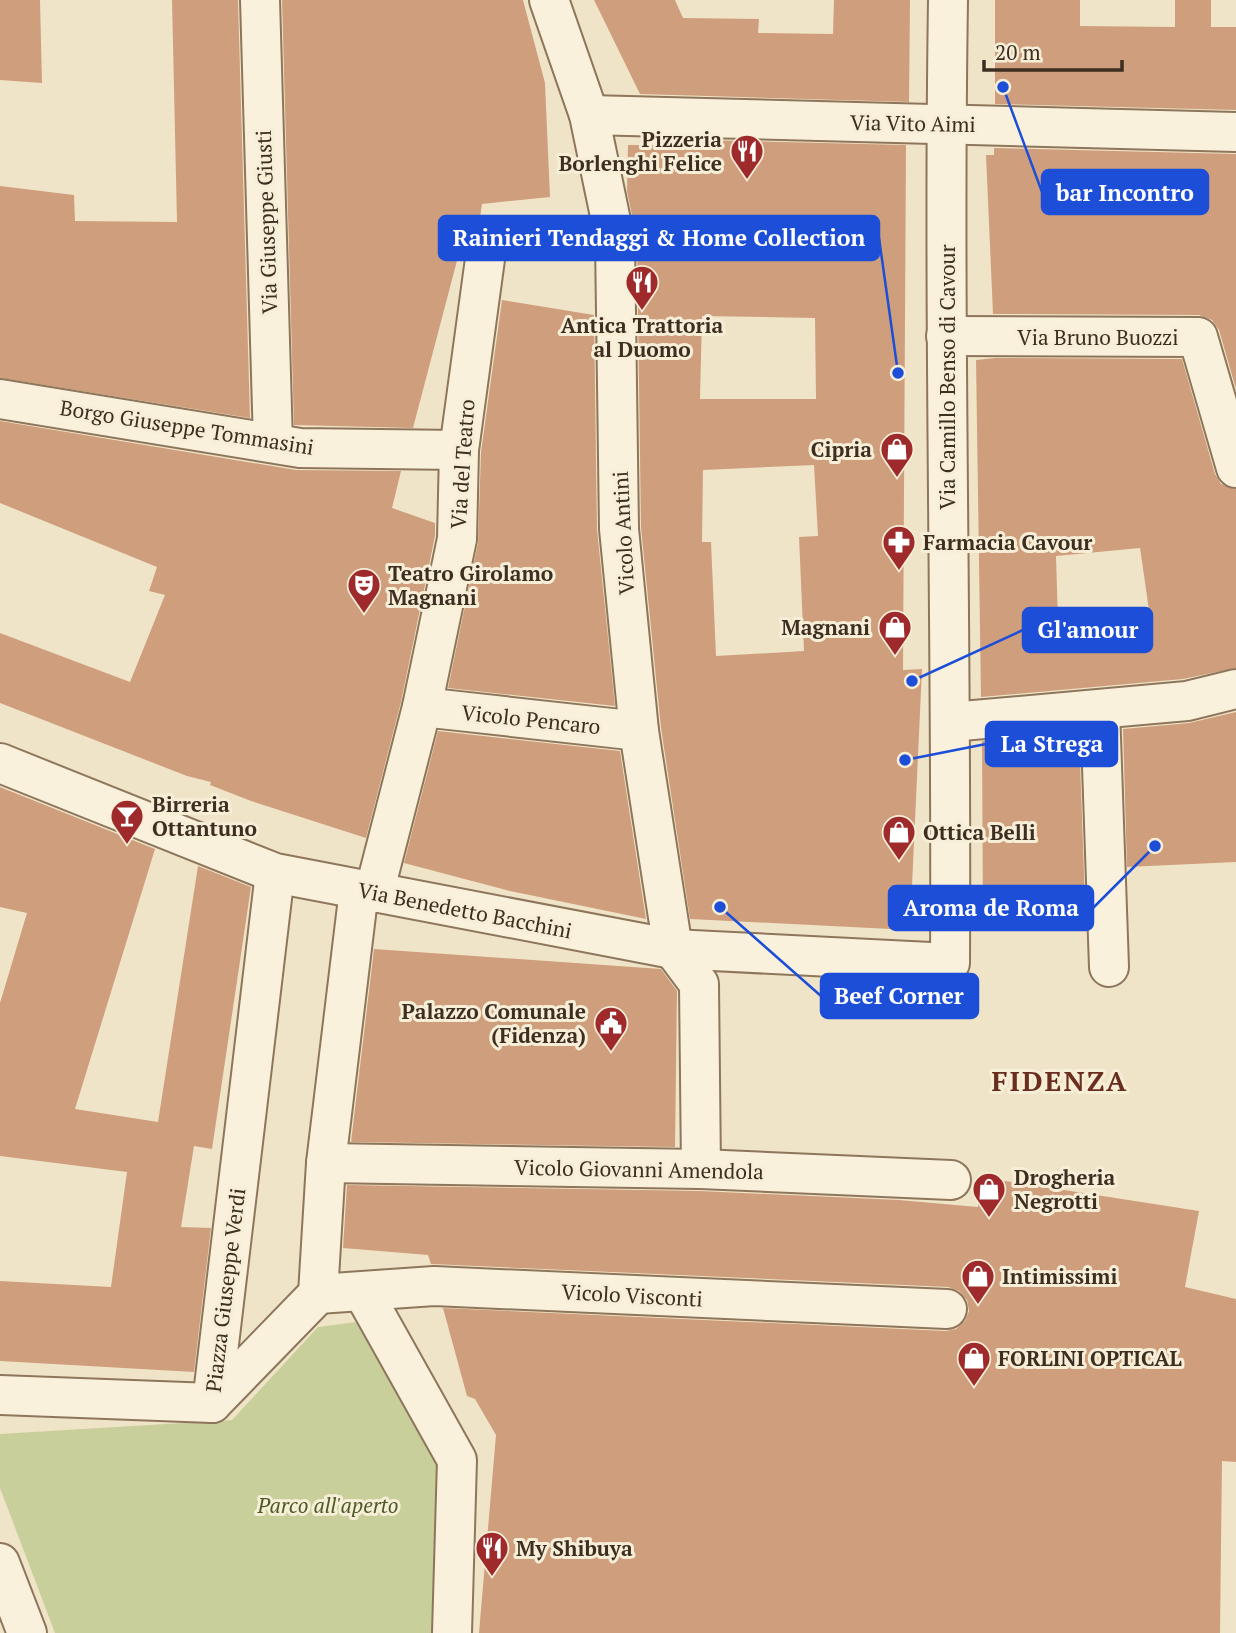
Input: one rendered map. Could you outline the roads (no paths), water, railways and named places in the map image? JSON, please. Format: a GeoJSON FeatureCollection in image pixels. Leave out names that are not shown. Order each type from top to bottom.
{"type":"FeatureCollection","features":[{"type":"Feature","properties":{"kind":"street","name":"Via Giuseppe Giusti"},"geometry":{"type":"LineString","coordinates":[[260,0],[273,443]]}},
{"type":"Feature","properties":{"kind":"street","name":"Vicolo Antini"},"geometry":{"type":"LineString","coordinates":[[549,0],[589,116],[615,240],[620,529],[639,731],[673,949]]}},
{"type":"Feature","properties":{"kind":"street","name":"Via Camillo Benso di Cavour"},"geometry":{"type":"LineString","coordinates":[[948,0],[946,336],[951,722],[950,963]]}},
{"type":"Feature","properties":{"kind":"street","name":"Via Vito Aimi"},"geometry":{"type":"LineString","coordinates":[[589,116],[1236,132]]}},
{"type":"Feature","properties":{"kind":"street","name":"Via del Teatro"},"geometry":{"type":"LineString","coordinates":[[367,892],[422,707],[457,539],[459,450],[488,237],[615,240]]}},
{"type":"Feature","properties":{"kind":"street","name":"Via Bruno Buozzi"},"geometry":{"type":"LineString","coordinates":[[946,336],[1198,337],[1236,468]]}},
{"type":"Feature","properties":{"kind":"street","name":"Borgo Giuseppe Tommasini"},"geometry":{"type":"LineString","coordinates":[[0,399],[300,448],[459,450]]}},
{"type":"Feature","properties":{"kind":"street"},"geometry":{"type":"LineString","coordinates":[[951,722],[1187,701],[1236,690]]}},
{"type":"Feature","properties":{"kind":"street","name":"Vicolo Pencaro"},"geometry":{"type":"LineString","coordinates":[[422,707],[639,731]]}},
{"type":"Feature","properties":{"kind":"street"},"geometry":{"type":"LineString","coordinates":[[1100,709],[1109,967]]}},
{"type":"Feature","properties":{"kind":"street","name":"Via Benedetto Bacchini"},"geometry":{"type":"LineString","coordinates":[[0,763],[275,873],[673,949],[950,963]]}},
{"type":"Feature","properties":{"kind":"street","name":"Piazza Giuseppe Verdi"},"geometry":{"type":"LineString","coordinates":[[212,1403],[275,873]]}},
{"type":"Feature","properties":{"kind":"street"},"geometry":{"type":"LineString","coordinates":[[318,1294],[326,1163],[367,892]]}},
{"type":"Feature","properties":{"kind":"street"},"geometry":{"type":"LineString","coordinates":[[673,949],[699,984],[701,1169]]}},
{"type":"Feature","properties":{"kind":"street","name":"Vicolo Giovanni Amendola"},"geometry":{"type":"LineString","coordinates":[[326,1163],[701,1169],[951,1180]]}},
{"type":"Feature","properties":{"kind":"street","name":"Vicolo Visconti"},"geometry":{"type":"LineString","coordinates":[[318,1294],[434,1286],[947,1309]]}},
{"type":"Feature","properties":{"kind":"street"},"geometry":{"type":"LineString","coordinates":[[363,1292],[457,1460],[452,1633]]}},
{"type":"Feature","properties":{"kind":"street","name":"Piazza Giuseppe Verdi"},"geometry":{"type":"LineString","coordinates":[[212,1403],[318,1294]]}},
{"type":"Feature","properties":{"kind":"street"},"geometry":{"type":"LineString","coordinates":[[0,1395],[212,1403]]}},
{"type":"Feature","properties":{"kind":"street"},"geometry":{"type":"LineString","coordinates":[[0,1563],[26,1633]]}},
{"type":"Feature","properties":{"kind":"place","name":"bar Incontro"},"geometry":{"type":"Point","coordinates":[1003,87]}},
{"type":"Feature","properties":{"kind":"place","name":"Pizzeria Borlenghi Felice"},"geometry":{"type":"Point","coordinates":[747,181]}},
{"type":"Feature","properties":{"kind":"place","name":"Antica Trattoria al Duomo"},"geometry":{"type":"Point","coordinates":[642,312]}},
{"type":"Feature","properties":{"kind":"place","name":"Rainieri Tendaggi & Home Collection"},"geometry":{"type":"Point","coordinates":[898,373]}},
{"type":"Feature","properties":{"kind":"place","name":"Cipria"},"geometry":{"type":"Point","coordinates":[897,479]}},
{"type":"Feature","properties":{"kind":"place","name":"Farmacia Cavour"},"geometry":{"type":"Point","coordinates":[899,572]}},
{"type":"Feature","properties":{"kind":"place","name":"Teatro Girolamo Magnani"},"geometry":{"type":"Point","coordinates":[364,615]}},
{"type":"Feature","properties":{"kind":"place","name":"Magnani"},"geometry":{"type":"Point","coordinates":[895,657]}},
{"type":"Feature","properties":{"kind":"place","name":"Gl'amour"},"geometry":{"type":"Point","coordinates":[912,681]}},
{"type":"Feature","properties":{"kind":"place","name":"La Strega"},"geometry":{"type":"Point","coordinates":[905,760]}},
{"type":"Feature","properties":{"kind":"place","name":"Birreria Ottantuno"},"geometry":{"type":"Point","coordinates":[127,846]}},
{"type":"Feature","properties":{"kind":"place","name":"Aroma de Roma"},"geometry":{"type":"Point","coordinates":[1155,846]}},
{"type":"Feature","properties":{"kind":"place","name":"Ottica Belli"},"geometry":{"type":"Point","coordinates":[899,862]}},
{"type":"Feature","properties":{"kind":"place","name":"Beef Corner"},"geometry":{"type":"Point","coordinates":[720,907]}},
{"type":"Feature","properties":{"kind":"place","name":"Palazzo Comunale (Fidenza)"},"geometry":{"type":"Point","coordinates":[611,1053]}},
{"type":"Feature","properties":{"kind":"place","name":"Drogheria Negrotti"},"geometry":{"type":"Point","coordinates":[989,1219]}},
{"type":"Feature","properties":{"kind":"place","name":"Intimissimi"},"geometry":{"type":"Point","coordinates":[978,1306]}},
{"type":"Feature","properties":{"kind":"place","name":"FORLINI OPTICAL"},"geometry":{"type":"Point","coordinates":[974,1388]}},
{"type":"Feature","properties":{"kind":"place","name":"My Shibuya"},"geometry":{"type":"Point","coordinates":[492,1578]}},
{"type":"Feature","properties":{"kind":"district","name":"FIDENZA"},"geometry":{"type":"Point","coordinates":[1060,1080]}},
{"type":"Feature","properties":{"kind":"park label","name":"Parco all'aperto"},"geometry":{"type":"Point","coordinates":[328,1505]}}]}
